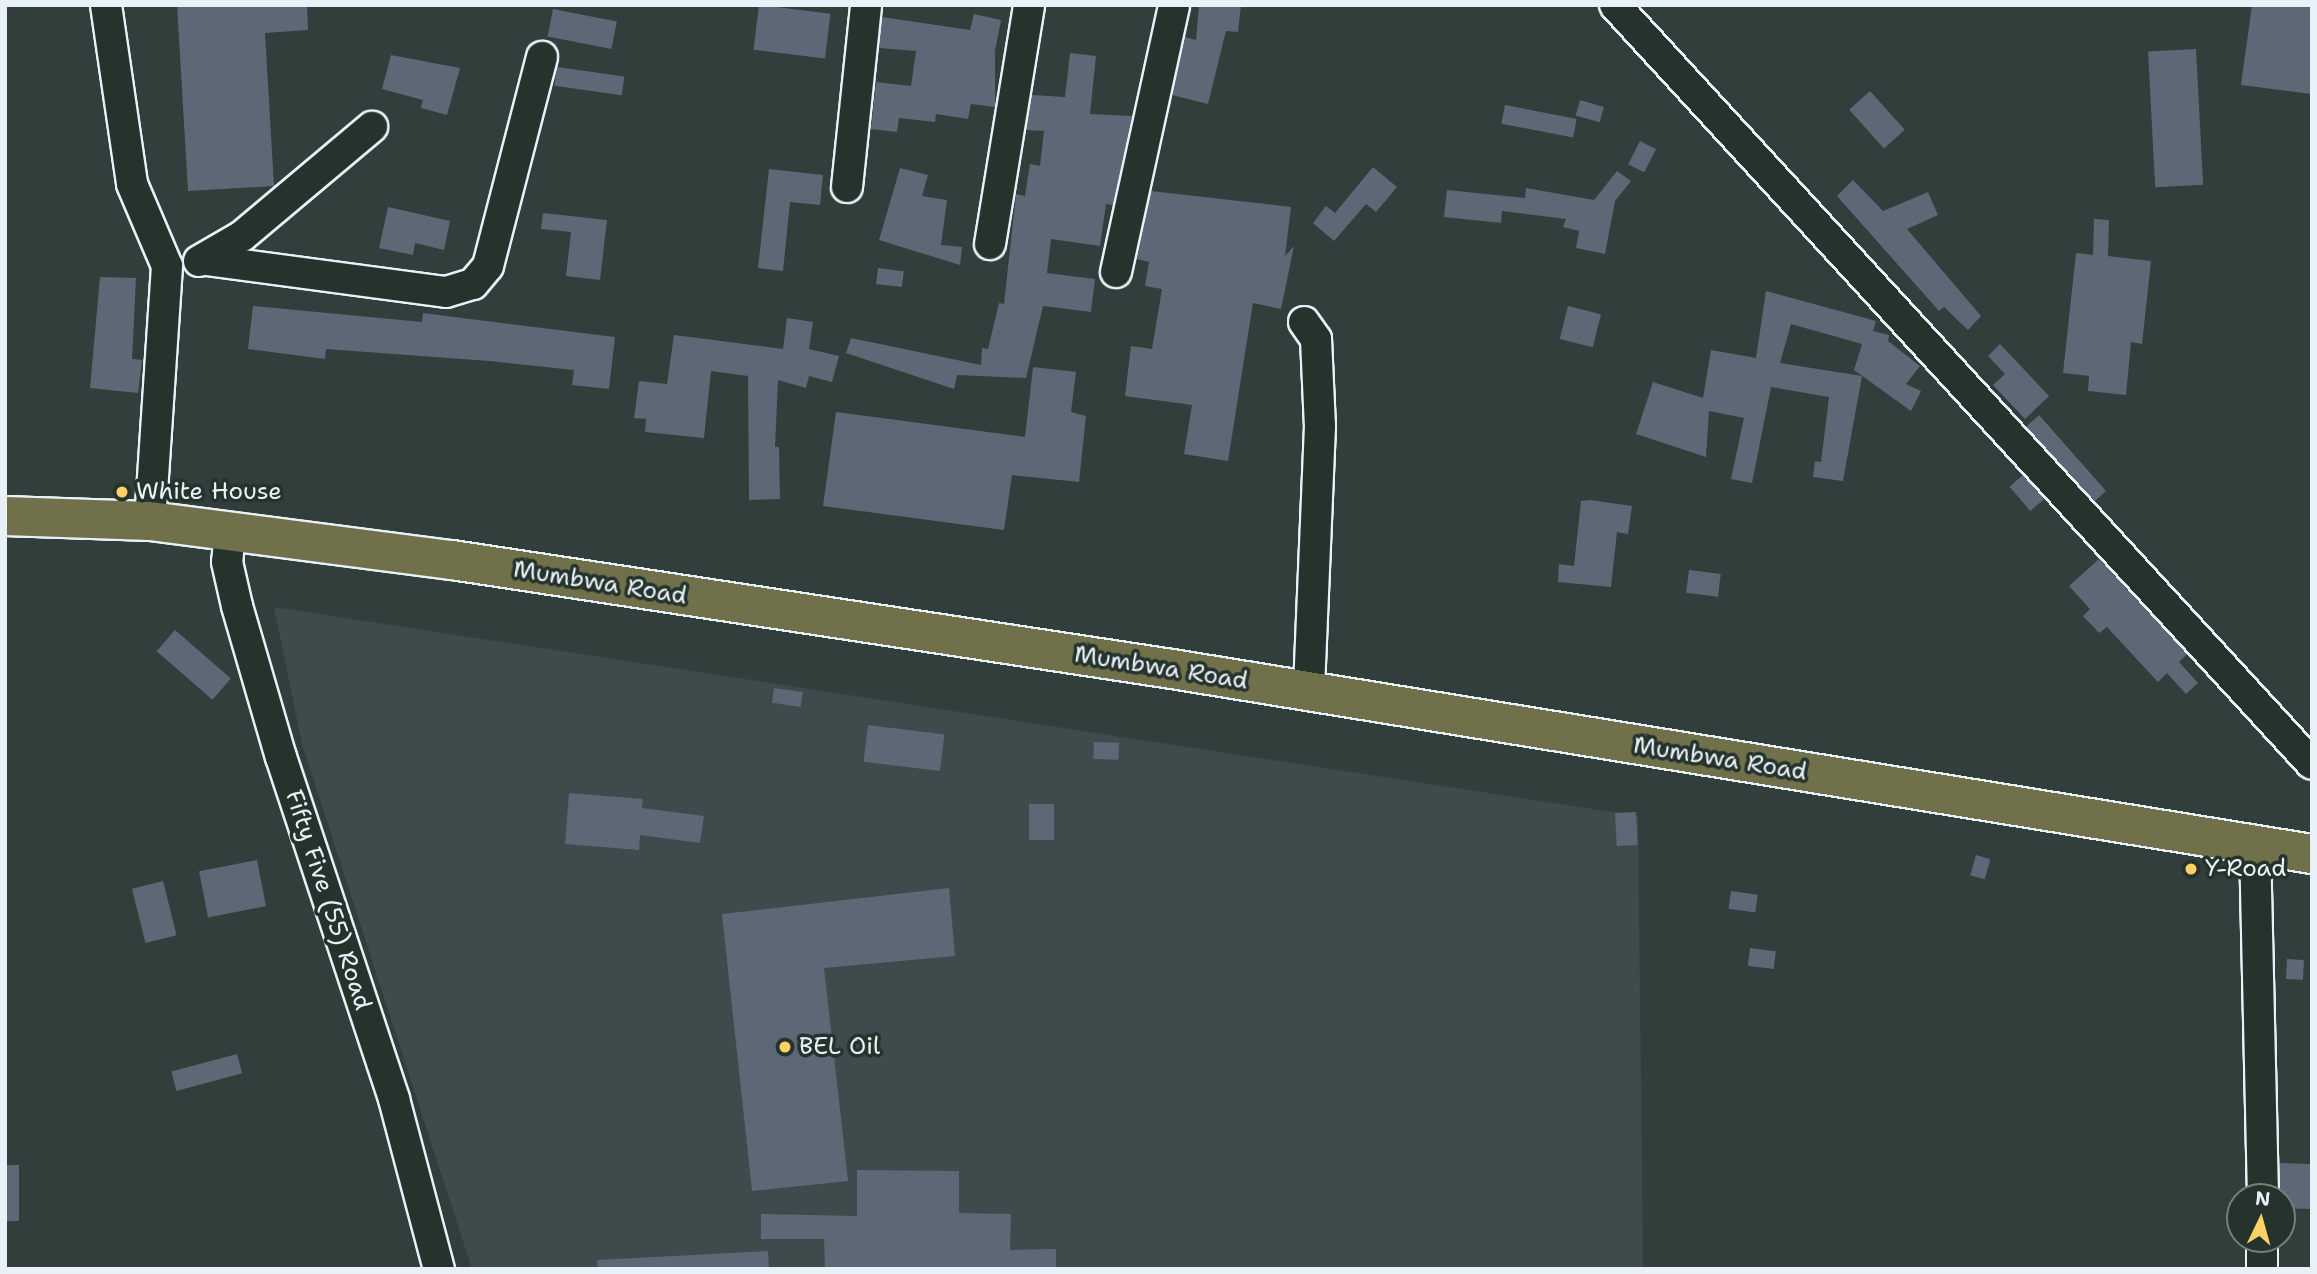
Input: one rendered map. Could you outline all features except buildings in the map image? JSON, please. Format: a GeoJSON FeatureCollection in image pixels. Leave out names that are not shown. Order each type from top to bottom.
{"type":"FeatureCollection","features":[{"type":"Feature","properties":{"kind":"main road","name":"Mumbwa Road"},"geometry":{"type":"LineString","coordinates":[[5,516],[150,521],[230,530],[1309,692],[2312,854]]}},
{"type":"Feature","properties":{"kind":"street"},"geometry":{"type":"LineString","coordinates":[[106,5],[132,184],[167,266],[150,521]]}},
{"type":"Feature","properties":{"kind":"street"},"geometry":{"type":"LineString","coordinates":[[847,187],[866,5]]}},
{"type":"Feature","properties":{"kind":"street"},"geometry":{"type":"LineString","coordinates":[[990,244],[1029,5]]}},
{"type":"Feature","properties":{"kind":"street"},"geometry":{"type":"LineString","coordinates":[[1116,272],[1174,5]]}},
{"type":"Feature","properties":{"kind":"street"},"geometry":{"type":"LineString","coordinates":[[1615,5],[1642,19],[2312,764]]}},
{"type":"Feature","properties":{"kind":"street"},"geometry":{"type":"LineString","coordinates":[[167,266],[206,260],[446,292],[473,284],[488,266],[542,57]]}},
{"type":"Feature","properties":{"kind":"street"},"geometry":{"type":"LineString","coordinates":[[206,260],[242,236],[372,127]]}},
{"type":"Feature","properties":{"kind":"street"},"geometry":{"type":"LineString","coordinates":[[1304,322],[1316,339],[1320,426],[1309,692]]}},
{"type":"Feature","properties":{"kind":"street","name":"Fifty Five (55) Road"},"geometry":{"type":"LineString","coordinates":[[230,530],[227,562],[237,606],[281,757],[394,1099],[439,1269]]}},
{"type":"Feature","properties":{"kind":"street"},"geometry":{"type":"LineString","coordinates":[[2255,844],[2263,1183]]}},
{"type":"Feature","properties":{"kind":"shaded area","name":"BEL Oil"},"geometry":{"type":"Polygon","coordinates":[[[274,607],[1638,816],[1643,1269],[472,1269],[302,744],[274,607]]]}},
{"type":"Feature","properties":{"kind":"place","name":"White House"},"geometry":{"type":"Point","coordinates":[122,492]}},
{"type":"Feature","properties":{"kind":"place","name":"Y-Road"},"geometry":{"type":"Point","coordinates":[2191,869]}},
{"type":"Feature","properties":{"kind":"place","name":"BEL Oil"},"geometry":{"type":"Point","coordinates":[785,1047]}}]}
